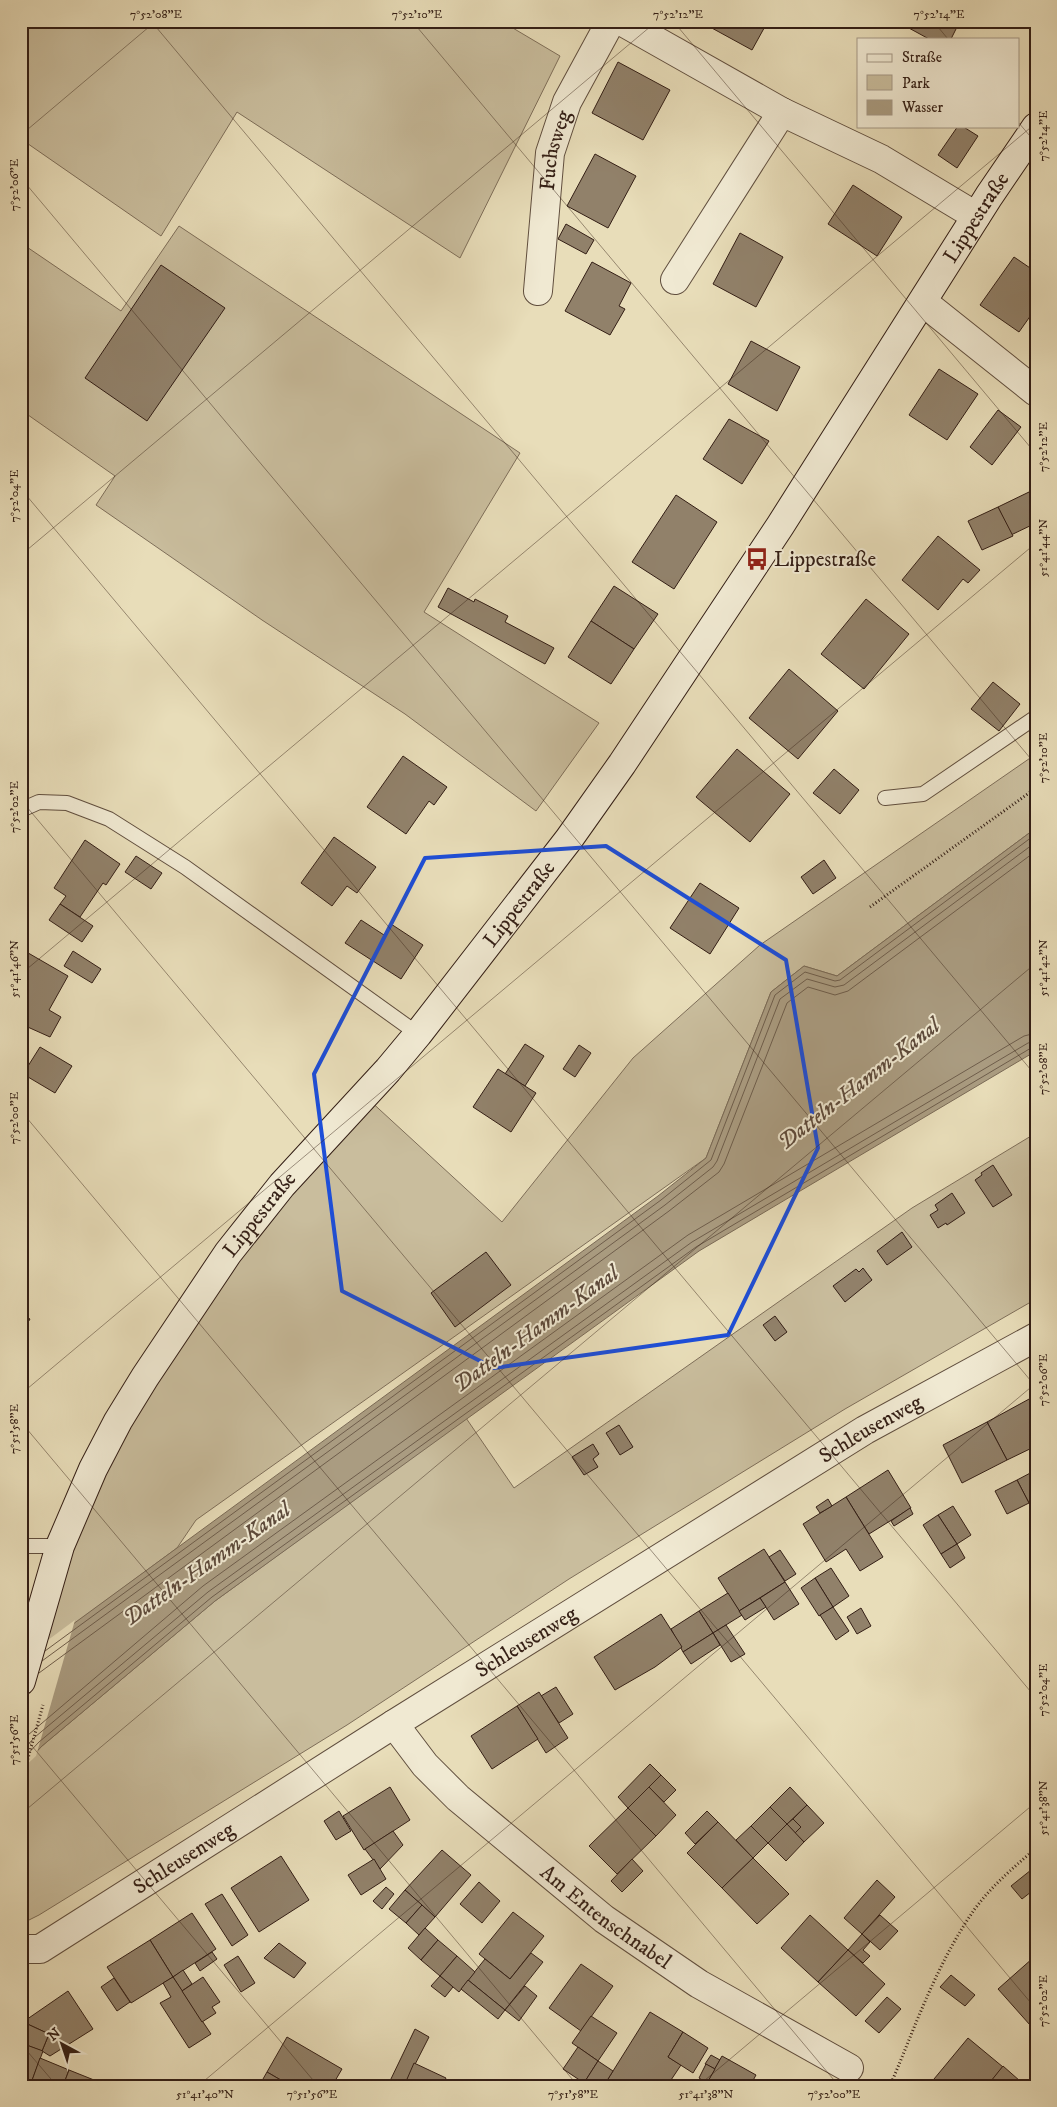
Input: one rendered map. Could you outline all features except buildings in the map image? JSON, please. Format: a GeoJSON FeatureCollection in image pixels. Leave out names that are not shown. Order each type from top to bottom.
{"type":"FeatureCollection","features":[{"type":"Feature","properties":{"kind":"street","name":"Fuchsweg"},"geometry":{"type":"LineString","coordinates":[[538,291],[550,153],[567,102],[611,21]]}},
{"type":"Feature","properties":{"kind":"street"},"geometry":{"type":"LineString","coordinates":[[621,21],[782,112],[881,159],[976,216]]}},
{"type":"Feature","properties":{"kind":"street"},"geometry":{"type":"LineString","coordinates":[[675,280],[782,112]]}},
{"type":"Feature","properties":{"kind":"street","name":"Lippestraße"},"geometry":{"type":"LineString","coordinates":[[21,1681],[60,1546],[93,1469],[118,1421],[145,1377],[228,1253],[282,1186],[388,1070],[418,1034],[516,910],[622,764],[780,526],[976,216],[1036,127]]}},
{"type":"Feature","properties":{"kind":"street"},"geometry":{"type":"LineString","coordinates":[[923,302],[1036,392]]}},
{"type":"Feature","properties":{"kind":"street","name":"Schleusenweg"},"geometry":{"type":"LineString","coordinates":[[21,1949],[40,1950],[394,1724],[864,1430],[1036,1337]]}},
{"type":"Feature","properties":{"kind":"street","name":"Am Entenschnabel"},"geometry":{"type":"LineString","coordinates":[[394,1724],[425,1765],[458,1798],[604,1919],[699,1984],[849,2068]]}},
{"type":"Feature","properties":{"kind":"lane"},"geometry":{"type":"LineString","coordinates":[[885,798],[923,794],[1036,716]]}},
{"type":"Feature","properties":{"kind":"lane"},"geometry":{"type":"LineString","coordinates":[[21,810],[39,802],[67,803],[109,819],[186,867],[418,1034]]}},
{"type":"Feature","properties":{"kind":"lane"},"geometry":{"type":"LineString","coordinates":[[21,1546],[60,1546]]}},
{"type":"Feature","properties":{"kind":"path"},"geometry":{"type":"LineString","coordinates":[[870,907],[1036,788]]}},
{"type":"Feature","properties":{"kind":"path"},"geometry":{"type":"LineString","coordinates":[[890,2086],[944,1958],[973,1912],[1004,1875],[1036,1848]]}},
{"type":"Feature","properties":{"kind":"highlighted area"},"geometry":{"type":"Polygon","coordinates":[[[606,846],[786,960],[818,1148],[728,1335],[494,1368],[342,1291],[314,1074],[425,858],[606,846]]]}},
{"type":"Feature","properties":{"kind":"green space"},"geometry":{"type":"Polygon","coordinates":[[[21,21],[501,21],[560,56],[460,258],[237,112],[161,236],[21,139],[21,21]]]}},
{"type":"Feature","properties":{"kind":"green space"},"geometry":{"type":"Polygon","coordinates":[[[179,226],[520,453],[424,612],[599,723],[536,811],[405,714],[262,620],[96,505],[115,476],[21,410],[21,243],[121,311],[179,226]]]}},
{"type":"Feature","properties":{"kind":"green space"},"geometry":{"type":"Polygon","coordinates":[[[1036,754],[1036,828],[837,976],[804,966],[771,992],[706,1158],[196,1520],[177,1548],[39,1650],[69,1555],[136,1405],[244,1239],[367,1098],[502,1222],[633,1058],[760,945],[1036,754]]]}},
{"type":"Feature","properties":{"kind":"green space"},"geometry":{"type":"Polygon","coordinates":[[[1036,1133],[1036,1299],[845,1409],[569,1579],[347,1725],[39,1915],[21,1924],[21,1768],[42,1746],[215,1601],[466,1418],[514,1488],[912,1208],[1036,1133]]]}},
{"type":"Feature","properties":{"kind":"water","name":"Datteln-Hamm-Kanal"},"geometry":{"type":"Polygon","coordinates":[[[1036,828],[1036,1051],[699,1251],[215,1601],[42,1746],[21,1768],[69,1627],[658,1196],[706,1158],[771,992],[804,966],[837,976],[1036,828]]]}},
{"type":"Feature","properties":{"kind":"pier"},"geometry":{"type":"Polygon","coordinates":[[[75,1620],[36,1756],[21,1770],[21,1660],[75,1620]]]}},
{"type":"Feature","properties":{"kind":"place","name":"Lippestraße"},"geometry":{"type":"Point","coordinates":[757,559]}}]}
